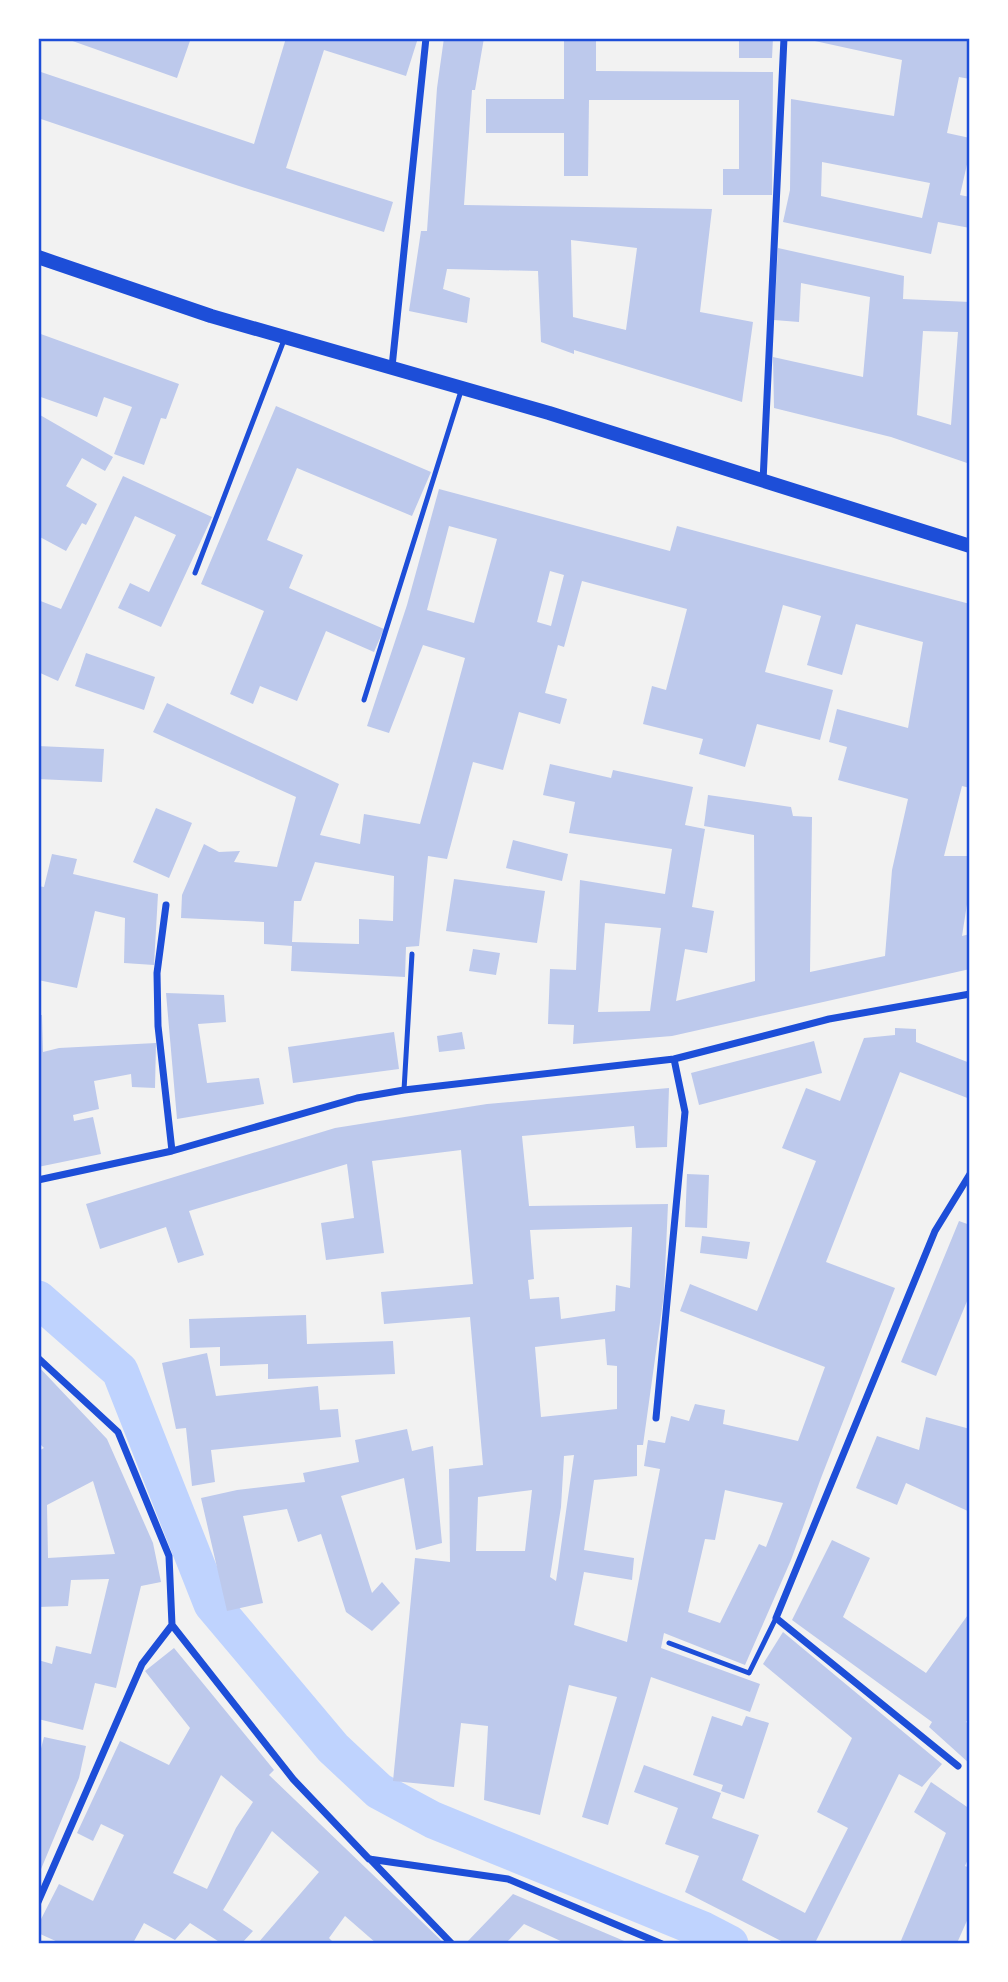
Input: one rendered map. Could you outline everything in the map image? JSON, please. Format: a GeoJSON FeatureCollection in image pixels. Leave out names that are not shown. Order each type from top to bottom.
{"type":"FeatureCollection","features":[{"type":"Feature","properties":{"kind":"main road"},"geometry":{"type":"LineString","coordinates":[[38,257],[211,316],[462,388],[970,546]]}},
{"type":"Feature","properties":{"kind":"street"},"geometry":{"type":"LineString","coordinates":[[392,368],[426,38]]}},
{"type":"Feature","properties":{"kind":"street"},"geometry":{"type":"LineString","coordinates":[[763,481],[784,38]]}},
{"type":"Feature","properties":{"kind":"street"},"geometry":{"type":"LineString","coordinates":[[166,905],[157,973],[158,1026],[172,1152]]}},
{"type":"Feature","properties":{"kind":"street"},"geometry":{"type":"LineString","coordinates":[[38,1180],[172,1152],[357,1098],[404,1090],[674,1059],[830,1018],[970,994]]}},
{"type":"Feature","properties":{"kind":"street"},"geometry":{"type":"LineString","coordinates":[[656,1418],[685,1112],[674,1059]]}},
{"type":"Feature","properties":{"kind":"street"},"geometry":{"type":"LineString","coordinates":[[958,1766],[776,1618],[936,1231],[970,1174]]}},
{"type":"Feature","properties":{"kind":"street"},"geometry":{"type":"LineString","coordinates":[[38,1358],[118,1432],[169,1556],[172,1625],[293,1779],[452,1944]]}},
{"type":"Feature","properties":{"kind":"street"},"geometry":{"type":"LineString","coordinates":[[38,1902],[142,1664],[172,1625]]}},
{"type":"Feature","properties":{"kind":"street"},"geometry":{"type":"LineString","coordinates":[[369,1858],[508,1879],[662,1944]]}},
{"type":"Feature","properties":{"kind":"lane"},"geometry":{"type":"LineString","coordinates":[[195,573],[285,337]]}},
{"type":"Feature","properties":{"kind":"lane"},"geometry":{"type":"LineString","coordinates":[[364,700],[462,388]]}},
{"type":"Feature","properties":{"kind":"lane"},"geometry":{"type":"LineString","coordinates":[[404,1090],[412,954]]}},
{"type":"Feature","properties":{"kind":"lane"},"geometry":{"type":"LineString","coordinates":[[669,1643],[749,1673],[776,1618]]}},
{"type":"Feature","properties":{"kind":"building"},"geometry":{"type":"Polygon","coordinates":[[[64,38],[191,38],[177,78],[64,38]]]}},
{"type":"Feature","properties":{"kind":"building"},"geometry":{"type":"Polygon","coordinates":[[[286,38],[418,38],[406,76],[324,50],[286,168],[393,202],[384,232],[38,118],[38,71],[254,144],[286,38]]]}},
{"type":"Feature","properties":{"kind":"building"},"geometry":{"type":"Polygon","coordinates":[[[444,38],[484,38],[475,90],[472,90],[464,205],[712,209],[700,312],[753,322],[742,402],[541,342],[538,271],[447,269],[443,289],[470,298],[467,323],[409,311],[421,231],[427,231],[437,88],[444,38]],[[571,240],[573,317],[626,330],[637,248],[571,240]]]}},
{"type":"Feature","properties":{"kind":"building"},"geometry":{"type":"Polygon","coordinates":[[[564,38],[596,38],[596,71],[773,72],[772,195],[723,195],[723,169],[739,169],[739,100],[589,100],[588,176],[564,176],[564,133],[486,133],[486,99],[564,99],[564,38]]]}},
{"type":"Feature","properties":{"kind":"building"},"geometry":{"type":"Polygon","coordinates":[[[739,38],[773,38],[772,58],[739,58],[739,38]]]}},
{"type":"Feature","properties":{"kind":"building"},"geometry":{"type":"Polygon","coordinates":[[[801,38],[970,38],[970,79],[959,77],[947,133],[970,138],[970,161],[968,160],[960,195],[970,197],[970,228],[938,222],[931,254],[783,222],[790,190],[791,99],[894,116],[902,60],[801,38]],[[822,162],[821,196],[922,218],[930,183],[822,162]]]}},
{"type":"Feature","properties":{"kind":"building"},"geometry":{"type":"Polygon","coordinates":[[[778,248],[904,276],[903,299],[970,302],[970,464],[891,437],[774,408],[773,357],[863,377],[870,297],[801,283],[799,322],[774,320],[778,248]],[[923,331],[917,415],[951,425],[958,332],[923,331]]]}},
{"type":"Feature","properties":{"kind":"building"},"geometry":{"type":"Polygon","coordinates":[[[38,333],[179,384],[166,419],[161,418],[144,465],[114,454],[132,407],[104,397],[97,417],[38,396],[38,333]]]}},
{"type":"Feature","properties":{"kind":"building"},"geometry":{"type":"Polygon","coordinates":[[[276,406],[431,472],[412,516],[297,468],[267,540],[303,555],[289,588],[384,629],[374,652],[326,631],[297,701],[260,686],[253,704],[230,694],[264,611],[201,584],[276,406]]]}},
{"type":"Feature","properties":{"kind":"building"},"geometry":{"type":"Polygon","coordinates":[[[40,415],[113,457],[105,471],[82,458],[66,486],[97,504],[86,525],[82,523],[66,551],[38,536],[40,415]]]}},
{"type":"Feature","properties":{"kind":"building"},"geometry":{"type":"Polygon","coordinates":[[[123,476],[212,517],[161,627],[118,608],[130,583],[149,592],[176,535],[135,516],[58,681],[38,672],[38,600],[61,609],[123,476]]]}},
{"type":"Feature","properties":{"kind":"building"},"geometry":{"type":"Polygon","coordinates":[[[439,489],[670,551],[677,526],[970,604],[970,788],[962,786],[944,856],[970,856],[970,885],[962,936],[970,934],[970,969],[672,1036],[573,1044],[574,1025],[548,1024],[550,969],[576,970],[580,880],[665,894],[672,849],[569,833],[575,802],[543,795],[550,764],[611,778],[613,770],[693,787],[685,825],[705,829],[692,907],[714,911],[707,953],[685,949],[676,1001],[755,981],[754,835],[704,826],[708,795],[791,807],[793,816],[812,817],[810,972],[885,956],[892,870],[908,799],[838,780],[847,747],[829,742],[837,709],[908,728],[923,642],[856,624],[842,675],[807,665],[821,616],[783,605],[765,672],[833,690],[820,740],[757,724],[745,767],[699,754],[703,739],[643,724],[652,686],[666,690],[687,609],[582,581],[564,647],[558,645],[545,693],[567,699],[560,724],[519,712],[503,770],[473,762],[447,859],[428,856],[419,946],[406,947],[405,977],[291,971],[292,946],[264,944],[264,922],[181,918],[182,895],[204,844],[219,852],[240,851],[234,862],[277,867],[296,797],[153,732],[167,703],[339,784],[320,835],[360,844],[364,814],[420,824],[465,658],[423,645],[389,733],[367,726],[407,605],[439,489]],[[449,526],[427,610],[474,623],[497,539],[449,526]],[[550,571],[537,622],[551,626],[564,575],[550,571]],[[315,862],[301,901],[294,901],[292,942],[359,944],[359,919],[393,921],[394,876],[315,862]],[[605,923],[598,1012],[650,1011],[661,928],[605,923]]]}},
{"type":"Feature","properties":{"kind":"building"},"geometry":{"type":"Polygon","coordinates":[[[86,653],[155,677],[144,710],[75,686],[86,653]]]}},
{"type":"Feature","properties":{"kind":"building"},"geometry":{"type":"Polygon","coordinates":[[[38,746],[104,749],[102,782],[38,779],[38,746]]]}},
{"type":"Feature","properties":{"kind":"building"},"geometry":{"type":"Polygon","coordinates":[[[156,808],[192,823],[169,878],[133,862],[156,808]]]}},
{"type":"Feature","properties":{"kind":"building"},"geometry":{"type":"Polygon","coordinates":[[[513,840],[568,854],[562,881],[506,868],[513,840]]]}},
{"type":"Feature","properties":{"kind":"building"},"geometry":{"type":"Polygon","coordinates":[[[52,854],[77,859],[73,874],[158,894],[154,965],[124,963],[125,918],[95,911],[77,988],[38,980],[38,886],[44,887],[52,854]]]}},
{"type":"Feature","properties":{"kind":"building"},"geometry":{"type":"Polygon","coordinates":[[[454,879],[545,891],[537,943],[446,931],[454,879]]]}},
{"type":"Feature","properties":{"kind":"building"},"geometry":{"type":"Polygon","coordinates":[[[473,949],[500,953],[496,975],[469,971],[473,949]]]}},
{"type":"Feature","properties":{"kind":"building"},"geometry":{"type":"Polygon","coordinates":[[[166,993],[224,995],[226,1022],[198,1024],[207,1083],[259,1078],[264,1104],[177,1119],[166,993]]]}},
{"type":"Feature","properties":{"kind":"building"},"geometry":{"type":"Polygon","coordinates":[[[38,1015],[42,1015],[43,1052],[59,1048],[156,1043],[155,1088],[132,1087],[131,1074],[94,1081],[99,1109],[73,1115],[74,1121],[93,1117],[101,1154],[38,1167],[38,1015]]]}},
{"type":"Feature","properties":{"kind":"building"},"geometry":{"type":"Polygon","coordinates":[[[895,1028],[916,1029],[916,1042],[970,1063],[970,1099],[900,1072],[826,1262],[895,1288],[791,1560],[745,1665],[664,1633],[661,1648],[760,1684],[750,1712],[651,1677],[608,1825],[582,1817],[617,1697],[569,1685],[540,1815],[484,1800],[488,1726],[461,1723],[454,1787],[393,1781],[415,1558],[450,1562],[449,1469],[483,1465],[470,1317],[384,1324],[381,1292],[473,1284],[461,1150],[372,1161],[384,1253],[326,1260],[321,1223],[354,1218],[347,1164],[189,1211],[204,1255],[178,1263],[166,1227],[100,1249],[86,1204],[335,1128],[487,1104],[669,1088],[667,1147],[636,1148],[634,1126],[522,1136],[529,1206],[668,1204],[664,1294],[643,1445],[637,1445],[637,1476],[594,1480],[584,1550],[634,1558],[632,1580],[584,1572],[574,1625],[627,1642],[660,1469],[644,1466],[648,1440],[665,1443],[671,1416],[689,1421],[695,1404],[725,1410],[723,1424],[798,1441],[825,1367],[680,1311],[690,1284],[757,1311],[816,1161],[782,1148],[806,1088],[840,1101],[864,1038],[895,1035],[895,1028]],[[632,1227],[530,1230],[534,1279],[528,1280],[530,1299],[559,1297],[561,1319],[615,1311],[616,1285],[630,1288],[632,1227]],[[605,1339],[535,1347],[541,1417],[617,1409],[617,1366],[607,1365],[605,1339]],[[574,1455],[564,1456],[561,1507],[550,1577],[556,1581],[574,1455]],[[532,1490],[478,1497],[476,1551],[525,1551],[532,1490]],[[725,1490],[715,1540],[705,1539],[688,1612],[720,1623],[759,1544],[766,1547],[783,1503],[725,1490]]]}},
{"type":"Feature","properties":{"kind":"building"},"geometry":{"type":"Polygon","coordinates":[[[394,1032],[399,1069],[293,1083],[288,1047],[394,1032]]]}},
{"type":"Feature","properties":{"kind":"building"},"geometry":{"type":"Polygon","coordinates":[[[462,1032],[465,1049],[439,1052],[437,1036],[462,1032]]]}},
{"type":"Feature","properties":{"kind":"building"},"geometry":{"type":"Polygon","coordinates":[[[814,1041],[822,1073],[699,1105],[691,1073],[814,1041]]]}},
{"type":"Feature","properties":{"kind":"building"},"geometry":{"type":"Polygon","coordinates":[[[687,1174],[709,1175],[707,1228],[685,1227],[687,1174]]]}},
{"type":"Feature","properties":{"kind":"building"},"geometry":{"type":"Polygon","coordinates":[[[959,1221],[970,1225],[970,1294],[936,1376],[901,1362],[959,1221]]]}},
{"type":"Feature","properties":{"kind":"building"},"geometry":{"type":"Polygon","coordinates":[[[702,1236],[750,1242],[747,1259],[700,1253],[702,1236]]]}},
{"type":"Feature","properties":{"kind":"building"},"geometry":{"type":"Polygon","coordinates":[[[306,1315],[307,1344],[393,1341],[395,1374],[268,1379],[268,1364],[220,1366],[220,1347],[190,1348],[189,1319],[306,1315]]]}},
{"type":"Feature","properties":{"kind":"building"},"geometry":{"type":"Polygon","coordinates":[[[207,1353],[216,1396],[318,1386],[320,1410],[338,1409],[341,1437],[211,1450],[215,1482],[192,1486],[186,1428],[176,1429],[162,1363],[207,1353]]]}},
{"type":"Feature","properties":{"kind":"building"},"geometry":{"type":"Polygon","coordinates":[[[38,1366],[107,1439],[153,1543],[161,1582],[141,1586],[116,1688],[95,1683],[83,1730],[38,1719],[38,1660],[52,1664],[56,1646],[91,1654],[109,1579],[71,1580],[68,1606],[38,1607],[38,1451],[44,1448],[38,1442],[38,1366]],[[93,1481],[47,1505],[48,1558],[115,1554],[93,1481]]]}},
{"type":"Feature","properties":{"kind":"building"},"geometry":{"type":"Polygon","coordinates":[[[926,1417],[970,1429],[970,1512],[906,1483],[897,1505],[856,1488],[877,1436],[919,1450],[926,1417]]]}},
{"type":"Feature","properties":{"kind":"building"},"geometry":{"type":"Polygon","coordinates":[[[407,1429],[412,1451],[433,1446],[442,1543],[416,1550],[404,1478],[341,1496],[372,1593],[382,1582],[400,1603],[372,1631],[346,1612],[321,1534],[298,1542],[287,1509],[243,1516],[263,1603],[227,1611],[201,1498],[237,1490],[305,1482],[303,1473],[359,1462],[355,1440],[407,1429]]]}},
{"type":"Feature","properties":{"kind":"building"},"geometry":{"type":"Polygon","coordinates":[[[832,1540],[870,1558],[843,1617],[926,1673],[970,1612],[970,1717],[966,1722],[970,1724],[970,1764],[929,1727],[932,1722],[792,1620],[832,1540]]]}},
{"type":"Feature","properties":{"kind":"building"},"geometry":{"type":"Polygon","coordinates":[[[783,1632],[942,1764],[922,1787],[899,1774],[815,1943],[785,1943],[685,1892],[699,1856],[665,1844],[678,1808],[634,1792],[644,1765],[721,1793],[712,1818],[759,1835],[742,1880],[805,1913],[848,1828],[817,1812],[852,1738],[763,1664],[783,1632]]]}},
{"type":"Feature","properties":{"kind":"building"},"geometry":{"type":"Polygon","coordinates":[[[174,1648],[274,1770],[269,1775],[444,1943],[376,1943],[345,1916],[329,1938],[334,1943],[258,1943],[319,1872],[272,1831],[223,1910],[253,1931],[242,1943],[221,1943],[190,1923],[175,1940],[144,1923],[133,1943],[60,1943],[38,1933],[38,1925],[59,1884],[93,1901],[124,1835],[101,1824],[93,1841],[77,1833],[120,1741],[169,1765],[190,1728],[145,1671],[174,1648]],[[221,1775],[173,1873],[207,1889],[236,1828],[253,1802],[221,1775]]]}},
{"type":"Feature","properties":{"kind":"building"},"geometry":{"type":"Polygon","coordinates":[[[712,1716],[742,1726],[746,1716],[769,1723],[744,1799],[721,1791],[723,1785],[693,1775],[712,1716]]]}},
{"type":"Feature","properties":{"kind":"building"},"geometry":{"type":"Polygon","coordinates":[[[44,1737],[86,1746],[79,1778],[39,1874],[38,1760],[44,1737]]]}},
{"type":"Feature","properties":{"kind":"building"},"geometry":{"type":"Polygon","coordinates":[[[931,1782],[970,1809],[970,1855],[965,1866],[970,1868],[970,1914],[957,1943],[900,1943],[946,1833],[914,1812],[931,1782]]]}},
{"type":"Feature","properties":{"kind":"building"},"geometry":{"type":"Polygon","coordinates":[[[513,1894],[629,1943],[565,1943],[524,1924],[506,1943],[466,1943],[513,1894]]]}},
{"type":"Feature","properties":{"kind":"waterway"},"geometry":{"type":"LineString","coordinates":[[38,1299],[120,1371],[212,1604],[333,1748],[379,1791],[433,1820],[703,1930],[730,1944]]}}]}
